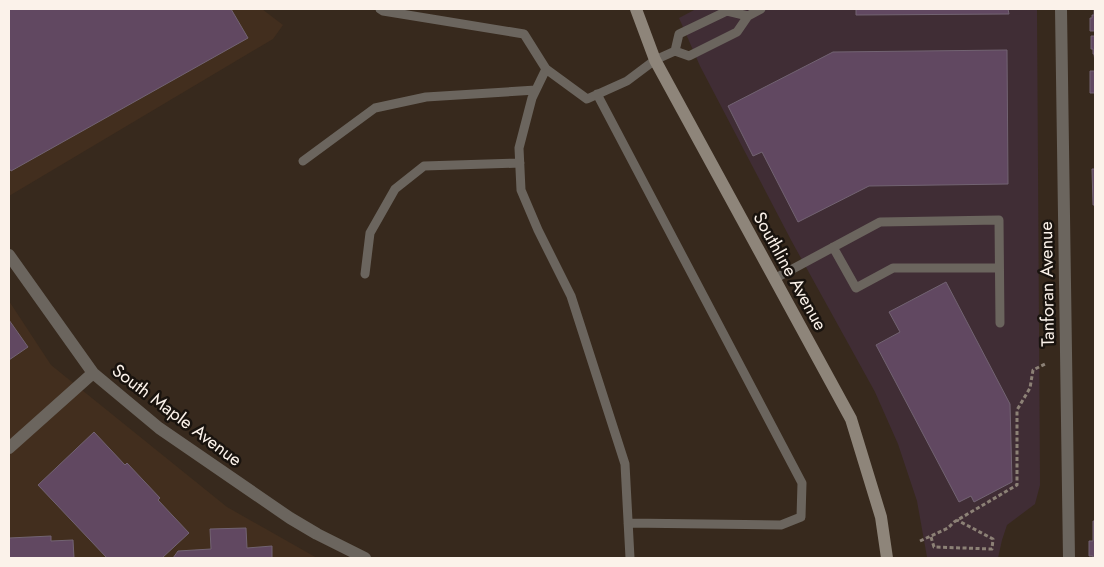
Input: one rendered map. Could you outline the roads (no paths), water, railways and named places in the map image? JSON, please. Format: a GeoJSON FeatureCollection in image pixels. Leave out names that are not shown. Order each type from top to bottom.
{"type":"FeatureCollection","features":[{"type":"Feature","properties":{"kind":"street","name":"Southline Avenue"},"geometry":{"type":"LineString","coordinates":[[636,9],[655,60],[851,419],[882,517],[887,558]]}},
{"type":"Feature","properties":{"kind":"street","name":"Tanforan Avenue"},"geometry":{"type":"LineString","coordinates":[[1061,9],[1069,558]]}},
{"type":"Feature","properties":{"kind":"street","name":"South Maple Avenue"},"geometry":{"type":"LineString","coordinates":[[9,255],[93,373],[159,428],[290,518],[365,558]]}},
{"type":"Feature","properties":{"kind":"street"},"geometry":{"type":"LineString","coordinates":[[9,448],[93,373]]}},
{"type":"Feature","properties":{"kind":"lane"},"geometry":{"type":"LineString","coordinates":[[380,9],[524,34],[546,69],[587,98],[627,81],[655,60],[675,51],[689,56],[737,32],[748,16],[761,9]]}},
{"type":"Feature","properties":{"kind":"lane"},"geometry":{"type":"LineString","coordinates":[[675,51],[679,34],[687,30],[728,11],[748,16]]}},
{"type":"Feature","properties":{"kind":"lane"},"geometry":{"type":"LineString","coordinates":[[546,69],[532,98],[519,148],[521,190],[538,230],[571,296],[625,464],[630,558]]}},
{"type":"Feature","properties":{"kind":"lane"},"geometry":{"type":"LineString","coordinates":[[303,161],[374,108],[426,97],[536,90]]}},
{"type":"Feature","properties":{"kind":"lane"},"geometry":{"type":"LineString","coordinates":[[598,94],[802,483],[801,517],[781,525],[628,524]]}},
{"type":"Feature","properties":{"kind":"lane"},"geometry":{"type":"LineString","coordinates":[[366,274],[370,232],[395,189],[424,166],[520,163]]}},
{"type":"Feature","properties":{"kind":"lane"},"geometry":{"type":"LineString","coordinates":[[774,278],[880,222],[999,220],[1000,323]]}},
{"type":"Feature","properties":{"kind":"lane"},"geometry":{"type":"LineString","coordinates":[[833,247],[856,288],[893,268],[999,268]]}}]}
